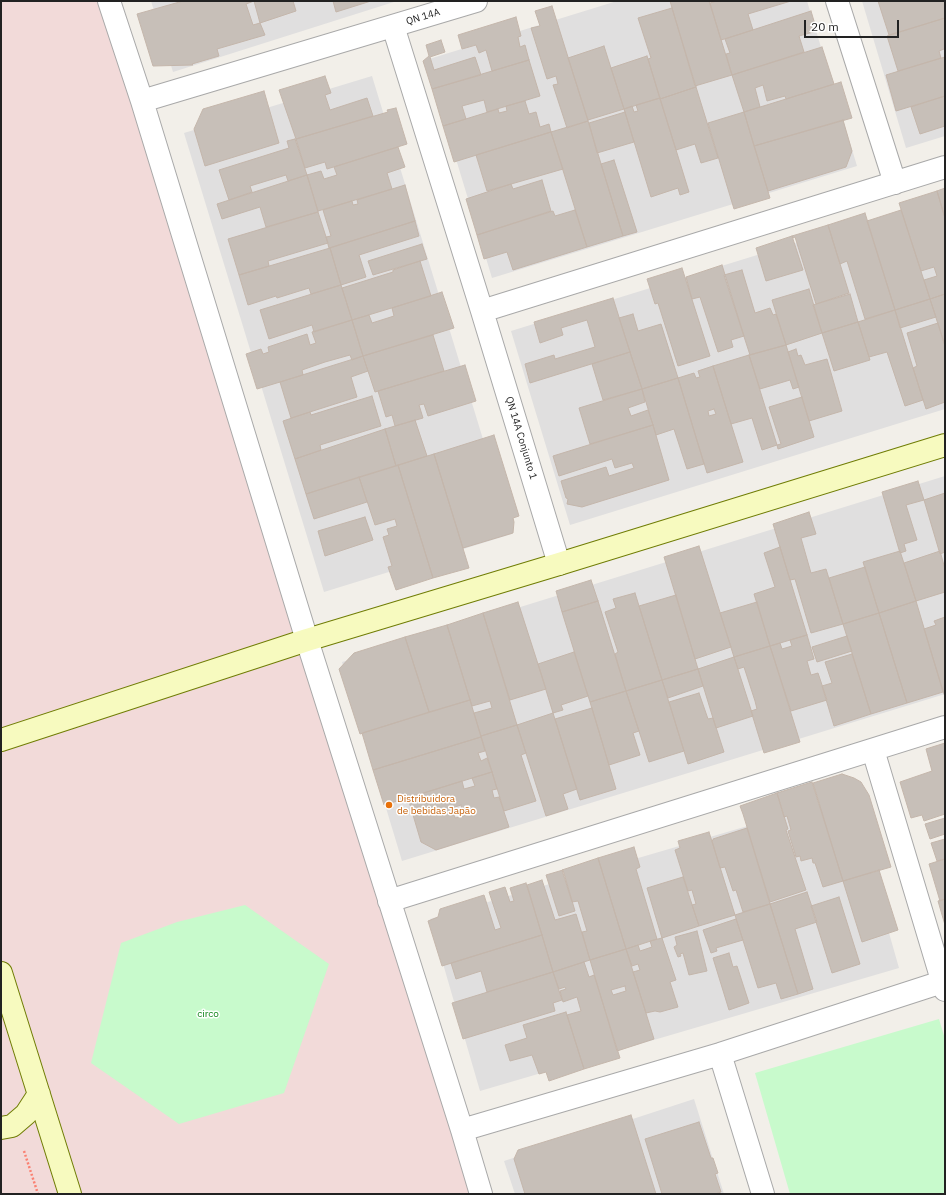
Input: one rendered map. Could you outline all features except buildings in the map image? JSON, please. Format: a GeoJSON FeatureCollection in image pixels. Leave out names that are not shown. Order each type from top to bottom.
{"type":"FeatureCollection","features":[{"type":"Feature","properties":{"kind":"street"},"geometry":{"type":"LineString","coordinates":[[109,1],[142,101],[307,640],[481,1194]]}},
{"type":"Feature","properties":{"kind":"street","name":"QN 14A"},"geometry":{"type":"LineString","coordinates":[[142,101],[476,1]]}},
{"type":"Feature","properties":{"kind":"street"},"geometry":{"type":"LineString","coordinates":[[837,1],[895,183]]}},
{"type":"Feature","properties":{"kind":"street","name":"QN 14A Conjunto 1"},"geometry":{"type":"LineString","coordinates":[[393,26],[559,564]]}},
{"type":"Feature","properties":{"kind":"street"},"geometry":{"type":"LineString","coordinates":[[482,311],[945,167]]}},
{"type":"Feature","properties":{"kind":"street"},"geometry":{"type":"LineString","coordinates":[[1,740],[307,640],[945,445]]}},
{"type":"Feature","properties":{"kind":"street"},"geometry":{"type":"LineString","coordinates":[[389,901],[945,727]]}},
{"type":"Feature","properties":{"kind":"street"},"geometry":{"type":"LineString","coordinates":[[462,1130],[944,986],[873,750]]}},
{"type":"Feature","properties":{"kind":"street"},"geometry":{"type":"LineString","coordinates":[[1,973],[70,1194]]}},
{"type":"Feature","properties":{"kind":"street"},"geometry":{"type":"LineString","coordinates":[[720,1054],[763,1194]]}},
{"type":"Feature","properties":{"kind":"street"},"geometry":{"type":"LineString","coordinates":[[1,1128],[12,1126],[26,1114],[39,1094]]}},
{"type":"Feature","properties":{"kind":"shaded area"},"geometry":{"type":"Polygon","coordinates":[[[1,1],[112,1],[487,1194],[1,1194],[1,1]]]}},
{"type":"Feature","properties":{"kind":"shaded area"},"geometry":{"type":"Polygon","coordinates":[[[151,1],[397,1],[173,72],[151,1]]]}},
{"type":"Feature","properties":{"kind":"shaded area"},"geometry":{"type":"Polygon","coordinates":[[[617,1],[807,1],[857,166],[492,278],[426,60],[617,1]]]}},
{"type":"Feature","properties":{"kind":"shaded area"},"geometry":{"type":"Polygon","coordinates":[[[862,1],[945,1],[945,136],[906,148],[862,1]]]}},
{"type":"Feature","properties":{"kind":"shaded area"},"geometry":{"type":"Polygon","coordinates":[[[372,76],[512,534],[324,592],[184,133],[372,76]]]}},
{"type":"Feature","properties":{"kind":"shaded area"},"geometry":{"type":"Polygon","coordinates":[[[945,197],[945,409],[570,525],[511,331],[945,197]]]}},
{"type":"Feature","properties":{"kind":"shaded area"},"geometry":{"type":"Polygon","coordinates":[[[945,476],[945,694],[402,861],[342,662],[945,476]]]}},
{"type":"Feature","properties":{"kind":"shaded area"},"geometry":{"type":"Polygon","coordinates":[[[850,796],[899,968],[480,1091],[430,919],[850,796]]]}},
{"type":"Feature","properties":{"kind":"shaded area"},"geometry":{"type":"Polygon","coordinates":[[[694,1099],[724,1194],[515,1194],[504,1161],[694,1099]]]}},
{"type":"Feature","properties":{"kind":"green space","name":"circo"},"geometry":{"type":"Polygon","coordinates":[[[245,905],[329,964],[284,1093],[179,1124],[91,1063],[121,943],[177,922],[245,905]]]}},
{"type":"Feature","properties":{"kind":"green space"},"geometry":{"type":"Polygon","coordinates":[[[939,1019],[945,1039],[945,1194],[790,1194],[755,1073],[939,1019]]]}},
{"type":"Feature","properties":{"kind":"place","name":"Distribuidora de bebidas Japão"},"geometry":{"type":"Point","coordinates":[389,805]}}]}
